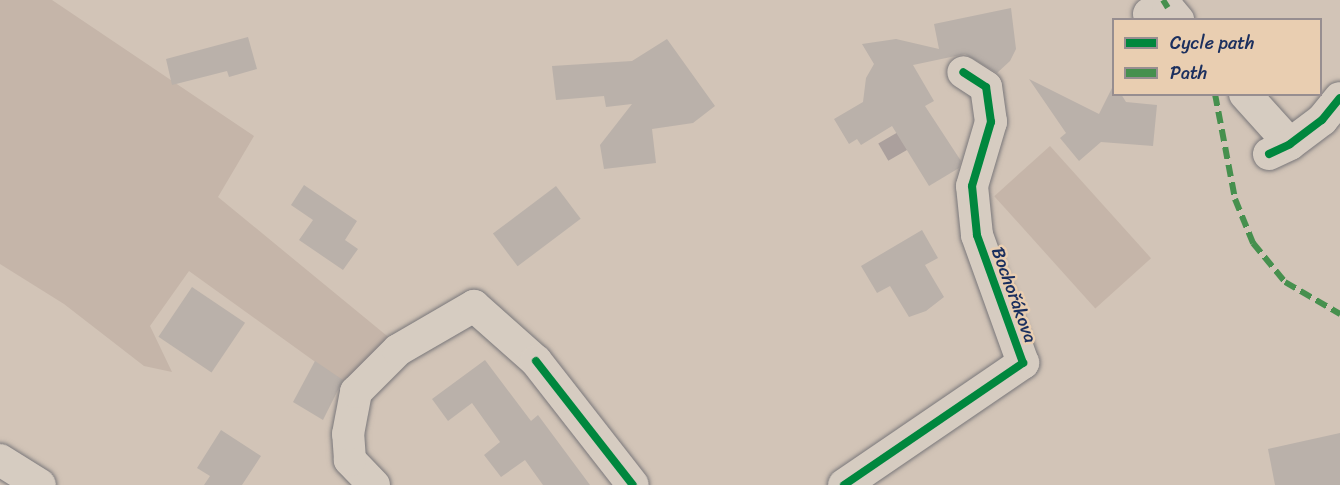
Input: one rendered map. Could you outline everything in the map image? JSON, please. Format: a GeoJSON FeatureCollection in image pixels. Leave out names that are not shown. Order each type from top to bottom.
{"type":"FeatureCollection","features":[{"type":"Feature","properties":{"kind":"street","name":"Bochořákova"},"geometry":{"type":"LineString","coordinates":[[844,485],[1023,363],[977,235],[972,186],[991,122],[986,87],[963,72]]}},
{"type":"Feature","properties":{"kind":"street"},"geometry":{"type":"LineString","coordinates":[[1246,96],[1279,149],[1322,120],[1340,98]]}},
{"type":"Feature","properties":{"kind":"street"},"geometry":{"type":"LineString","coordinates":[[358,481],[350,460],[348,434],[356,392],[398,350],[474,306],[536,361],[633,485]]}},
{"type":"Feature","properties":{"kind":"street"},"geometry":{"type":"LineString","coordinates":[[0,460],[40,485]]}},
{"type":"Feature","properties":{"kind":"shaded area"},"geometry":{"type":"Polygon","coordinates":[[[0,0],[52,0],[254,136],[218,197],[392,340],[350,387],[189,271],[150,326],[172,372],[144,366],[64,304],[0,264],[0,0]]]}},
{"type":"Feature","properties":{"kind":"shaded area"},"geometry":{"type":"Polygon","coordinates":[[[919,120],[929,137],[888,161],[878,144],[919,120]]]}},
{"type":"Feature","properties":{"kind":"shaded area"},"geometry":{"type":"Polygon","coordinates":[[[1050,146],[1151,258],[1095,308],[994,196],[1050,146]]]}},
{"type":"Feature","properties":{"kind":"building"},"geometry":{"type":"Polygon","coordinates":[[[1011,8],[1016,49],[1010,61],[997,73],[965,54],[913,65],[934,101],[925,106],[961,161],[959,168],[929,186],[892,126],[861,145],[857,139],[849,144],[834,119],[863,102],[866,78],[874,64],[862,44],[896,39],[939,49],[934,24],[1011,8]]]}},
{"type":"Feature","properties":{"kind":"building"},"geometry":{"type":"Polygon","coordinates":[[[248,37],[257,69],[229,77],[227,71],[172,85],[166,59],[248,37]]]}},
{"type":"Feature","properties":{"kind":"building"},"geometry":{"type":"Polygon","coordinates":[[[667,39],[715,106],[693,123],[652,129],[656,163],[604,169],[600,145],[632,104],[606,107],[604,96],[556,100],[552,66],[632,61],[667,39]]]}},
{"type":"Feature","properties":{"kind":"building"},"geometry":{"type":"Polygon","coordinates":[[[1029,79],[1099,114],[1112,88],[1112,96],[1122,96],[1126,102],[1157,105],[1153,146],[1101,142],[1079,161],[1060,138],[1066,133],[1029,79]]]}},
{"type":"Feature","properties":{"kind":"building"},"geometry":{"type":"Polygon","coordinates":[[[304,185],[357,221],[345,240],[358,249],[343,270],[299,240],[313,220],[291,205],[304,185]]]}},
{"type":"Feature","properties":{"kind":"building"},"geometry":{"type":"Polygon","coordinates":[[[556,186],[581,219],[518,266],[493,234],[556,186]]]}},
{"type":"Feature","properties":{"kind":"building"},"geometry":{"type":"Polygon","coordinates":[[[922,230],[938,258],[925,265],[944,297],[926,311],[909,317],[890,286],[877,293],[861,266],[922,230]]]}},
{"type":"Feature","properties":{"kind":"building"},"geometry":{"type":"Polygon","coordinates":[[[192,287],[245,323],[212,373],[158,337],[192,287]]]}},
{"type":"Feature","properties":{"kind":"building"},"geometry":{"type":"Polygon","coordinates":[[[485,360],[531,421],[538,415],[590,485],[543,485],[525,460],[501,477],[484,455],[500,442],[472,403],[448,421],[432,399],[485,360]]]}},
{"type":"Feature","properties":{"kind":"building"},"geometry":{"type":"Polygon","coordinates":[[[315,361],[343,380],[323,420],[293,402],[315,361]]]}},
{"type":"Feature","properties":{"kind":"building"},"geometry":{"type":"Polygon","coordinates":[[[221,430],[261,456],[242,485],[204,485],[210,476],[197,468],[221,430]]]}},
{"type":"Feature","properties":{"kind":"building"},"geometry":{"type":"Polygon","coordinates":[[[1340,433],[1340,485],[1275,485],[1268,449],[1340,433]]]}},
{"type":"Feature","properties":{"kind":"marked path"},"geometry":{"type":"LineString","coordinates":[[1163,0],[1168,8]]}},
{"type":"Feature","properties":{"kind":"marked path"},"geometry":{"type":"LineString","coordinates":[[1215,96],[1235,199],[1253,243],[1285,282],[1340,314]]}},
{"type":"Feature","properties":{"kind":"cycle path"},"geometry":{"type":"LineString","coordinates":[[844,485],[1023,363],[977,235],[972,186],[991,122],[986,87],[963,72]]}},
{"type":"Feature","properties":{"kind":"cycle path"},"geometry":{"type":"LineString","coordinates":[[1269,154],[1290,144],[1322,120],[1340,98]]}},
{"type":"Feature","properties":{"kind":"cycle path"},"geometry":{"type":"LineString","coordinates":[[536,361],[633,485]]}}]}
